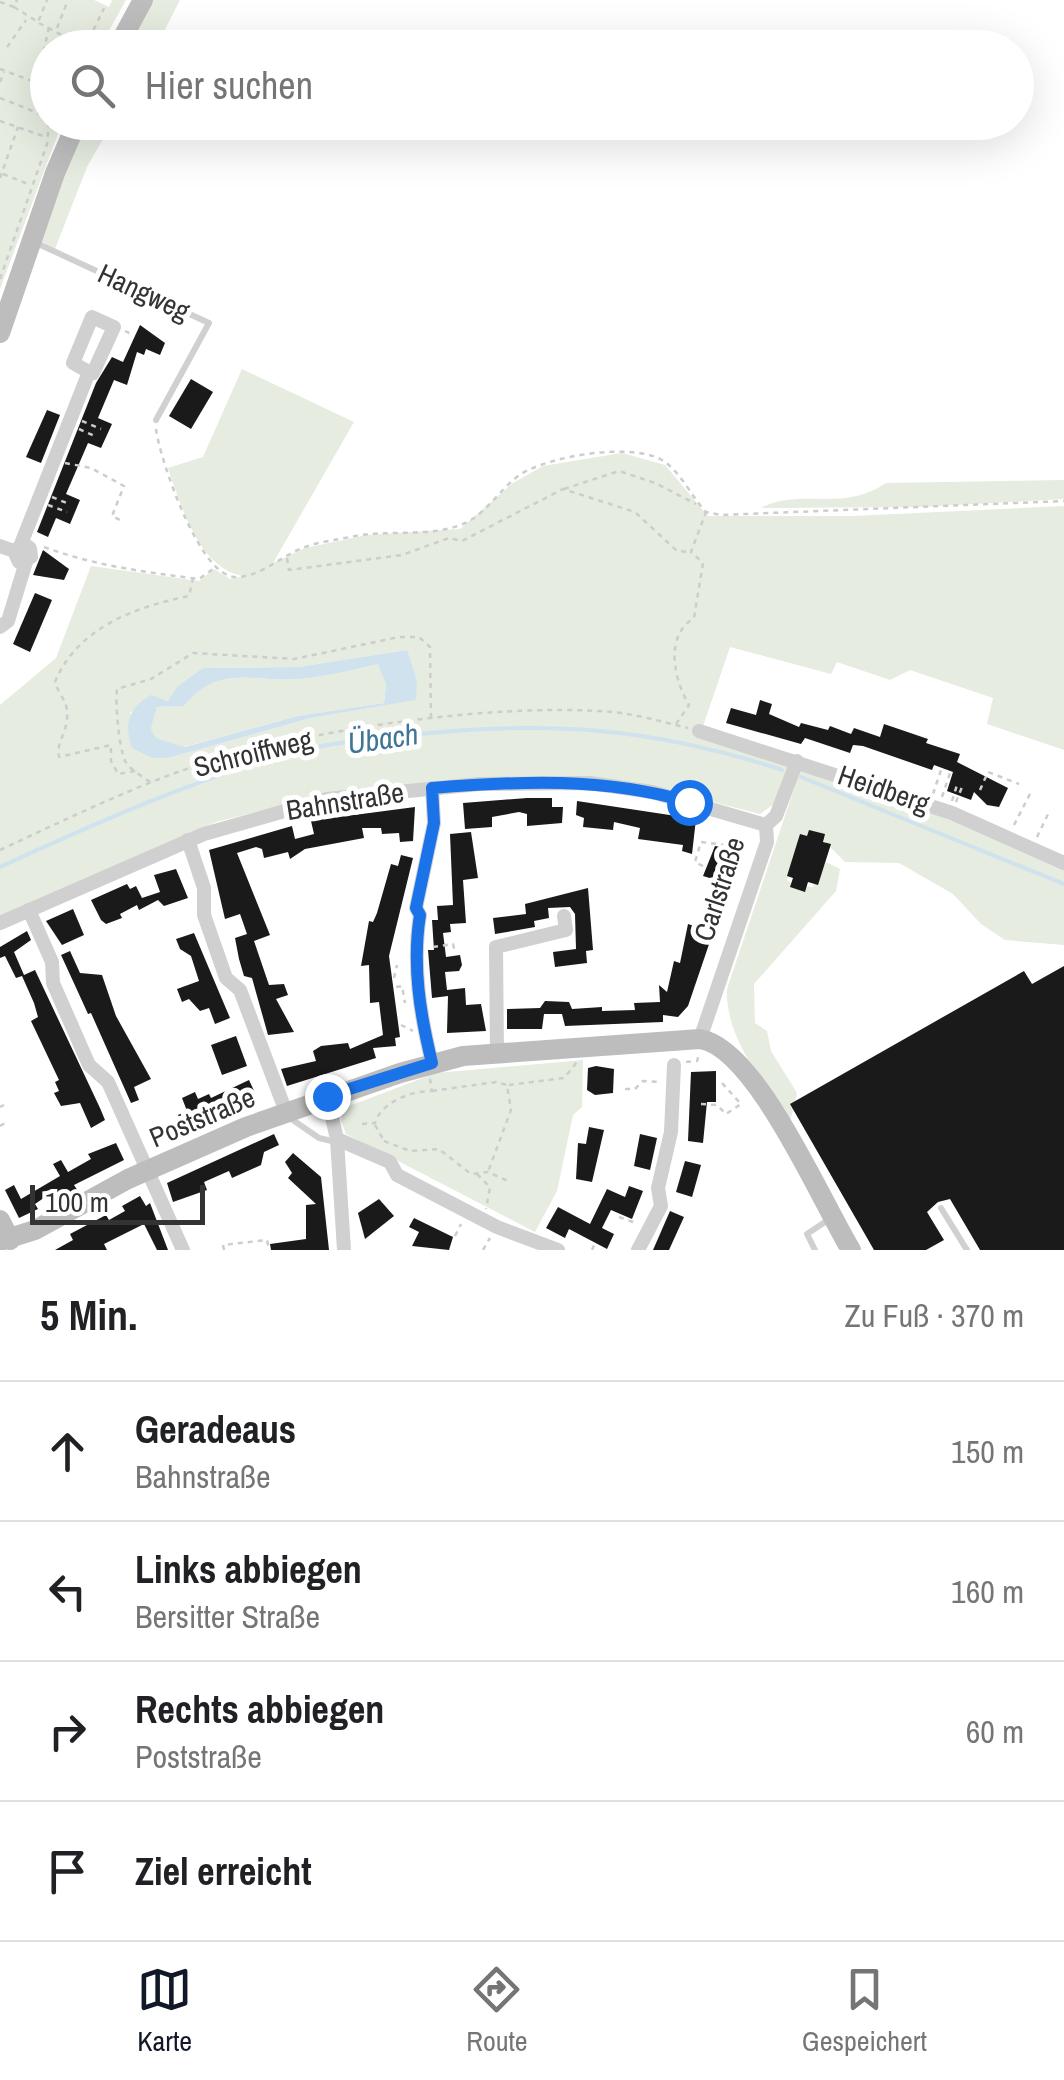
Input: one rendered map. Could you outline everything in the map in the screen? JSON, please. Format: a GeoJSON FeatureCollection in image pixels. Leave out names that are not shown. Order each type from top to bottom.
{"type":"FeatureCollection","features":[{"type":"Feature","properties":{"kind":"main road"},"geometry":{"type":"LineString","coordinates":[[127,30],[143,0]]}},
{"type":"Feature","properties":{"kind":"main road"},"geometry":{"type":"LineString","coordinates":[[0,333],[71,140]]}},
{"type":"Feature","properties":{"kind":"main road"},"geometry":{"type":"LineString","coordinates":[[704,1049],[755,1084],[851,1250]]}},
{"type":"Feature","properties":{"kind":"main road","name":"Poststraße"},"geometry":{"type":"LineString","coordinates":[[6,1244],[148,1169],[327,1096],[497,1053],[704,1049]]}},
{"type":"Feature","properties":{"kind":"main road"},"geometry":{"type":"LineString","coordinates":[[0,1220],[6,1244]]}},
{"type":"Feature","properties":{"kind":"street"},"geometry":{"type":"LineString","coordinates":[[0,628],[8,621],[18,550],[89,372]]}},
{"type":"Feature","properties":{"kind":"street","name":"Heidberg"},"geometry":{"type":"LineString","coordinates":[[699,731],[794,768],[942,809],[1064,862]]}},
{"type":"Feature","properties":{"kind":"street","name":"Carlstraße"},"geometry":{"type":"LineString","coordinates":[[704,1049],[767,842],[766,826],[794,768]]}},
{"type":"Feature","properties":{"kind":"street","name":"Bahnstraße"},"geometry":{"type":"LineString","coordinates":[[0,923],[188,840],[327,798],[558,782],[616,786],[766,826]]}},
{"type":"Feature","properties":{"kind":"street"},"geometry":{"type":"LineString","coordinates":[[431,1068],[418,994],[415,938],[420,915],[416,908],[434,823],[432,788]]}},
{"type":"Feature","properties":{"kind":"street"},"geometry":{"type":"LineString","coordinates":[[188,840],[204,888],[204,915],[225,976],[240,991],[285,1112]]}},
{"type":"Feature","properties":{"kind":"street"},"geometry":{"type":"LineString","coordinates":[[29,910],[52,962],[52,983],[90,1065],[108,1082],[184,1250]]}},
{"type":"Feature","properties":{"kind":"street"},"geometry":{"type":"LineString","coordinates":[[497,1053],[493,975],[496,947],[566,930],[564,916]]}},
{"type":"Feature","properties":{"kind":"street"},"geometry":{"type":"LineString","coordinates":[[638,1250],[661,1206],[658,1188],[671,1132],[674,1066]]}},
{"type":"Feature","properties":{"kind":"street"},"geometry":{"type":"LineString","coordinates":[[327,1096],[337,1140],[344,1250]]}},
{"type":"Feature","properties":{"kind":"street"},"geometry":{"type":"LineString","coordinates":[[337,1140],[381,1148],[397,1175],[481,1220],[558,1250]]}},
{"type":"Feature","properties":{"kind":"lane","name":"Hangweg"},"geometry":{"type":"LineString","coordinates":[[32,241],[209,323],[156,420]]}},
{"type":"Feature","properties":{"kind":"lane"},"geometry":{"type":"LineString","coordinates":[[285,1112],[292,1123],[328,1142],[337,1140]]}},
{"type":"Feature","properties":{"kind":"lane"},"geometry":{"type":"LineString","coordinates":[[942,1208],[967,1250]]}},
{"type":"Feature","properties":{"kind":"lane"},"geometry":{"type":"LineString","coordinates":[[816,1250],[808,1234],[832,1217]]}},
{"type":"Feature","properties":{"kind":"path"},"geometry":{"type":"LineString","coordinates":[[14,7],[17,0]]}},
{"type":"Feature","properties":{"kind":"path"},"geometry":{"type":"LineString","coordinates":[[38,22],[47,0]]}},
{"type":"Feature","properties":{"kind":"path"},"geometry":{"type":"LineString","coordinates":[[2,1],[57,29],[68,0]]}},
{"type":"Feature","properties":{"kind":"path"},"geometry":{"type":"LineString","coordinates":[[94,30],[104,8]]}},
{"type":"Feature","properties":{"kind":"path"},"geometry":{"type":"LineString","coordinates":[[7,48],[28,17]]}},
{"type":"Feature","properties":{"kind":"path"},"geometry":{"type":"LineString","coordinates":[[48,30],[49,26]]}},
{"type":"Feature","properties":{"kind":"path"},"geometry":{"type":"LineString","coordinates":[[0,82],[2,70],[30,80]]}},
{"type":"Feature","properties":{"kind":"path"},"geometry":{"type":"LineString","coordinates":[[0,98],[30,112]]}},
{"type":"Feature","properties":{"kind":"path"},"geometry":{"type":"LineString","coordinates":[[0,121],[30,132]]}},
{"type":"Feature","properties":{"kind":"path"},"geometry":{"type":"LineString","coordinates":[[18,127],[1,175],[30,184]]}},
{"type":"Feature","properties":{"kind":"path"},"geometry":{"type":"LineString","coordinates":[[0,279],[46,140]]}},
{"type":"Feature","properties":{"kind":"path"},"geometry":{"type":"LineString","coordinates":[[0,243],[10,247]]}},
{"type":"Feature","properties":{"kind":"path"},"geometry":{"type":"LineString","coordinates":[[156,420],[158,444],[172,486],[214,568],[231,578],[248,576],[304,547],[368,533],[461,526],[522,474],[602,452],[632,451],[659,458],[673,469],[706,512],[855,512],[1064,501]]}},
{"type":"Feature","properties":{"kind":"path"},"geometry":{"type":"LineString","coordinates":[[70,421],[101,429]]}},
{"type":"Feature","properties":{"kind":"path"},"geometry":{"type":"LineString","coordinates":[[70,421],[97,437]]}},
{"type":"Feature","properties":{"kind":"path"},"geometry":{"type":"LineString","coordinates":[[54,459],[91,468],[124,486],[112,516],[122,520]]}},
{"type":"Feature","properties":{"kind":"path"},"geometry":{"type":"LineString","coordinates":[[287,556],[290,570],[310,569],[402,555],[430,542],[462,541],[562,489],[619,471],[655,483],[700,506]]}},
{"type":"Feature","properties":{"kind":"path"},"geometry":{"type":"LineString","coordinates":[[562,489],[635,512],[669,546],[691,552],[702,563],[694,618],[683,625],[674,646],[679,688],[689,705],[675,725]]}},
{"type":"Feature","properties":{"kind":"path"},"geometry":{"type":"LineString","coordinates":[[39,497],[70,504]]}},
{"type":"Feature","properties":{"kind":"path"},"geometry":{"type":"LineString","coordinates":[[39,497],[67,512]]}},
{"type":"Feature","properties":{"kind":"path"},"geometry":{"type":"LineString","coordinates":[[691,552],[706,512]]}},
{"type":"Feature","properties":{"kind":"path"},"geometry":{"type":"LineString","coordinates":[[18,550],[38,544],[90,564],[193,578],[205,577],[214,568]]}},
{"type":"Feature","properties":{"kind":"path"},"geometry":{"type":"LineString","coordinates":[[135,771],[118,774],[110,761],[111,745],[59,757],[56,746],[68,718],[64,695],[55,682],[70,650],[125,614],[189,596],[193,578]]}},
{"type":"Feature","properties":{"kind":"path"},"geometry":{"type":"LineString","coordinates":[[151,783],[123,756],[115,704],[117,689],[152,679],[193,653],[294,658],[399,637],[419,637],[430,647],[431,720]]}},
{"type":"Feature","properties":{"kind":"path","name":"Schroiffweg"},"geometry":{"type":"LineString","coordinates":[[0,850],[151,783],[254,750],[431,720],[609,712],[699,731]]}},
{"type":"Feature","properties":{"kind":"path"},"geometry":{"type":"LineString","coordinates":[[941,770],[942,809]]}},
{"type":"Feature","properties":{"kind":"path"},"geometry":{"type":"LineString","coordinates":[[980,790],[988,772],[1019,784]]}},
{"type":"Feature","properties":{"kind":"path"},"geometry":{"type":"LineString","coordinates":[[942,809],[950,773]]}},
{"type":"Feature","properties":{"kind":"path"},"geometry":{"type":"LineString","coordinates":[[942,809],[959,786]]}},
{"type":"Feature","properties":{"kind":"path"},"geometry":{"type":"LineString","coordinates":[[1008,836],[1032,792]]}},
{"type":"Feature","properties":{"kind":"path"},"geometry":{"type":"LineString","coordinates":[[1032,847],[1050,810]]}},
{"type":"Feature","properties":{"kind":"path"},"geometry":{"type":"LineString","coordinates":[[703,866],[695,862],[701,842],[726,845]]}},
{"type":"Feature","properties":{"kind":"path"},"geometry":{"type":"LineString","coordinates":[[433,946],[453,944],[454,952]]}},
{"type":"Feature","properties":{"kind":"path"},"geometry":{"type":"LineString","coordinates":[[394,978],[397,965]]}},
{"type":"Feature","properties":{"kind":"path"},"geometry":{"type":"LineString","coordinates":[[396,987],[402,986],[405,1004]]}},
{"type":"Feature","properties":{"kind":"path"},"geometry":{"type":"LineString","coordinates":[[674,1066],[697,1061],[704,1049]]}},
{"type":"Feature","properties":{"kind":"path"},"geometry":{"type":"LineString","coordinates":[[489,1204],[490,1187],[446,1151],[381,1148],[375,1123],[378,1112],[394,1102],[432,1092],[496,1082],[507,1085],[564,1078],[576,1068],[578,1056]]}},
{"type":"Feature","properties":{"kind":"path"},"geometry":{"type":"LineString","coordinates":[[431,1068],[432,1092]]}},
{"type":"Feature","properties":{"kind":"path"},"geometry":{"type":"LineString","coordinates":[[625,1089],[635,1089],[643,1081],[674,1082]]}},
{"type":"Feature","properties":{"kind":"path"},"geometry":{"type":"LineString","coordinates":[[701,1104],[717,1105],[726,1114],[741,1104],[722,1083]]}},
{"type":"Feature","properties":{"kind":"path"},"geometry":{"type":"LineString","coordinates":[[488,1172],[511,1110],[507,1085]]}},
{"type":"Feature","properties":{"kind":"path"},"geometry":{"type":"LineString","coordinates":[[0,1126],[7,1122]]}},
{"type":"Feature","properties":{"kind":"path"},"geometry":{"type":"LineString","coordinates":[[362,1124],[375,1123]]}},
{"type":"Feature","properties":{"kind":"path"},"geometry":{"type":"LineString","coordinates":[[477,1174],[488,1172],[510,1182]]}},
{"type":"Feature","properties":{"kind":"path"},"geometry":{"type":"LineString","coordinates":[[619,1217],[652,1228]]}},
{"type":"Feature","properties":{"kind":"path"},"geometry":{"type":"LineString","coordinates":[[224,1250],[223,1245],[267,1240],[268,1250]]}},
{"type":"Feature","properties":{"kind":"shaded area"},"geometry":{"type":"Polygon","coordinates":[[[0,0],[94,0],[109,7],[112,0],[126,0],[109,30],[30,30],[30,140],[56,140],[0,289],[0,0]]]}},
{"type":"Feature","properties":{"kind":"shaded area"},"geometry":{"type":"Polygon","coordinates":[[[152,0],[180,0],[165,30],[136,30],[152,0]]]}},
{"type":"Feature","properties":{"kind":"shaded area"},"geometry":{"type":"Polygon","coordinates":[[[78,140],[102,140],[87,167],[55,249],[38,240],[78,140]]]}},
{"type":"Feature","properties":{"kind":"shaded area"},"geometry":{"type":"Polygon","coordinates":[[[242,369],[354,422],[273,563],[305,548],[367,535],[460,529],[513,483],[543,466],[622,453],[665,465],[708,516],[853,516],[1064,506],[1064,750],[987,724],[993,698],[910,670],[890,680],[837,662],[831,674],[730,647],[700,735],[790,762],[774,804],[760,814],[654,787],[340,791],[216,822],[0,917],[0,705],[56,658],[91,566],[199,581],[214,569],[230,579],[245,576],[216,563],[205,550],[186,518],[173,484],[168,468],[203,457],[242,369]],[[407,650],[298,667],[203,668],[168,701],[151,696],[130,713],[168,758],[311,718],[415,700],[407,650]]]}},
{"type":"Feature","properties":{"kind":"shaded area"},"geometry":{"type":"Polygon","coordinates":[[[1064,480],[1064,499],[920,507],[761,508],[791,499],[854,497],[886,483],[1064,480]]]}},
{"type":"Feature","properties":{"kind":"shaded area"},"geometry":{"type":"Polygon","coordinates":[[[379,663],[386,684],[384,703],[297,716],[184,747],[156,738],[151,729],[157,707],[184,706],[210,684],[238,678],[301,679],[379,663]]]}},
{"type":"Feature","properties":{"kind":"shaded area"},"geometry":{"type":"Polygon","coordinates":[[[802,765],[939,811],[1064,867],[1064,945],[1005,940],[981,924],[953,894],[899,863],[845,862],[822,839],[793,857],[787,880],[794,886],[813,887],[826,862],[840,869],[836,891],[754,984],[755,1023],[767,1031],[771,1051],[797,1093],[790,1122],[739,1043],[727,989],[802,765]]]}},
{"type":"Feature","properties":{"kind":"shaded area"},"geometry":{"type":"Polygon","coordinates":[[[583,1060],[582,1107],[573,1115],[557,1191],[535,1232],[346,1134],[341,1121],[344,1108],[436,1073],[583,1060]]]}},
{"type":"Feature","properties":{"kind":"water"},"geometry":{"type":"Polygon","coordinates":[[[407,650],[417,681],[416,700],[311,718],[168,758],[152,758],[132,748],[128,724],[137,705],[151,695],[168,701],[177,687],[203,668],[298,667],[407,650]],[[378,664],[300,679],[224,680],[210,684],[184,706],[157,707],[151,729],[156,738],[185,747],[297,716],[384,703],[386,684],[378,664]]]}},
{"type":"Feature","properties":{"kind":"building"},"geometry":{"type":"Polygon","coordinates":[[[140,325],[165,343],[160,355],[146,349],[144,355],[137,352],[127,385],[114,380],[98,418],[112,424],[101,448],[88,443],[66,494],[80,500],[70,524],[56,518],[48,537],[37,532],[96,383],[112,357],[123,362],[140,325]]]}},
{"type":"Feature","properties":{"kind":"building"},"geometry":{"type":"Polygon","coordinates":[[[191,379],[213,392],[191,429],[169,416],[191,379]]]}},
{"type":"Feature","properties":{"kind":"building"},"geometry":{"type":"Polygon","coordinates":[[[47,410],[60,415],[41,463],[26,457],[47,410]]]}},
{"type":"Feature","properties":{"kind":"building"},"geometry":{"type":"Polygon","coordinates":[[[43,550],[69,569],[64,580],[33,575],[43,550]]]}},
{"type":"Feature","properties":{"kind":"building"},"geometry":{"type":"Polygon","coordinates":[[[35,593],[52,600],[30,652],[13,644],[35,593]]]}},
{"type":"Feature","properties":{"kind":"building"},"geometry":{"type":"Polygon","coordinates":[[[760,700],[772,704],[769,714],[799,727],[801,723],[828,730],[830,726],[851,734],[854,728],[880,737],[884,724],[928,739],[926,743],[960,754],[957,762],[1008,788],[999,807],[987,805],[974,792],[971,800],[947,791],[953,772],[934,765],[932,770],[863,746],[853,745],[850,753],[805,738],[801,744],[726,723],[731,708],[756,715],[760,700]]]}},
{"type":"Feature","properties":{"kind":"building"},"geometry":{"type":"Polygon","coordinates":[[[552,798],[552,807],[563,807],[562,823],[527,826],[527,814],[519,812],[492,817],[492,827],[465,829],[463,803],[552,798]]]}},
{"type":"Feature","properties":{"kind":"building"},"geometry":{"type":"Polygon","coordinates":[[[577,801],[696,819],[692,854],[682,851],[683,845],[638,839],[640,828],[614,822],[613,830],[583,827],[584,818],[576,815],[577,801]]]}},
{"type":"Feature","properties":{"kind":"building"},"geometry":{"type":"Polygon","coordinates":[[[415,807],[413,841],[400,842],[399,833],[382,834],[381,828],[362,828],[364,838],[305,849],[290,859],[288,852],[264,858],[262,849],[256,847],[237,853],[270,935],[254,941],[269,985],[284,984],[288,995],[276,999],[294,1032],[268,1035],[252,978],[244,976],[239,959],[235,938],[247,934],[240,914],[225,919],[209,850],[292,826],[295,839],[314,834],[311,821],[415,807]]]}},
{"type":"Feature","properties":{"kind":"building"},"geometry":{"type":"Polygon","coordinates":[[[809,830],[825,834],[823,842],[831,844],[818,885],[808,882],[805,892],[790,887],[793,878],[787,876],[800,834],[807,836],[809,830]]]}},
{"type":"Feature","properties":{"kind":"building"},"geometry":{"type":"Polygon","coordinates":[[[471,832],[478,878],[463,880],[466,923],[450,924],[451,932],[443,933],[446,957],[460,955],[462,965],[459,971],[445,972],[447,990],[465,988],[466,1005],[481,1004],[486,1031],[447,1033],[448,996],[432,998],[428,950],[434,950],[432,920],[438,920],[437,906],[453,905],[450,834],[471,832]]]}},
{"type":"Feature","properties":{"kind":"building"},"geometry":{"type":"Polygon","coordinates":[[[715,846],[732,849],[738,859],[688,1006],[678,1017],[663,1015],[663,1022],[565,1026],[562,1014],[544,1014],[542,1029],[507,1029],[507,1009],[540,1008],[545,1001],[569,1002],[572,1009],[602,1007],[602,1011],[635,1010],[634,1003],[660,1002],[659,985],[667,992],[674,961],[680,963],[688,924],[697,927],[704,908],[713,879],[703,876],[715,846]]]}},
{"type":"Feature","properties":{"kind":"building"},"geometry":{"type":"Polygon","coordinates":[[[401,855],[413,858],[389,956],[400,1037],[395,1038],[396,1046],[373,1048],[376,1058],[287,1086],[281,1069],[316,1061],[313,1051],[321,1046],[348,1043],[350,1049],[383,1035],[379,1002],[370,1003],[369,965],[361,966],[369,921],[373,922],[377,913],[391,864],[398,866],[401,855]]]}},
{"type":"Feature","properties":{"kind":"building"},"geometry":{"type":"Polygon","coordinates":[[[176,869],[188,898],[164,906],[158,900],[139,910],[137,905],[120,914],[122,918],[106,924],[101,920],[91,900],[127,884],[130,889],[136,886],[142,898],[160,892],[154,875],[176,869]]]}},
{"type":"Feature","properties":{"kind":"building"},"geometry":{"type":"Polygon","coordinates":[[[588,888],[593,950],[586,951],[587,963],[555,967],[553,952],[576,949],[575,914],[570,907],[548,908],[549,918],[534,921],[535,927],[495,934],[493,918],[526,914],[525,904],[588,888]]]}},
{"type":"Feature","properties":{"kind":"building"},"geometry":{"type":"Polygon","coordinates":[[[73,909],[84,935],[62,945],[46,921],[73,909]]]}},
{"type":"Feature","properties":{"kind":"building"},"geometry":{"type":"Polygon","coordinates":[[[27,931],[31,940],[14,952],[24,975],[35,970],[100,1108],[105,1120],[91,1128],[80,1103],[61,1106],[54,1093],[59,1091],[55,1082],[59,1080],[31,1021],[38,1017],[34,1003],[22,976],[16,978],[5,956],[0,958],[0,947],[27,931]]]}},
{"type":"Feature","properties":{"kind":"building"},"geometry":{"type":"Polygon","coordinates":[[[194,933],[230,1018],[215,1024],[209,1008],[200,1011],[189,999],[182,1002],[177,989],[199,981],[191,956],[180,949],[176,939],[194,933]]]}},
{"type":"Feature","properties":{"kind":"building"},"geometry":{"type":"Polygon","coordinates":[[[70,951],[80,973],[102,975],[116,1016],[151,1079],[134,1087],[139,1100],[131,1103],[91,1013],[88,1014],[61,955],[70,951]]]}},
{"type":"Feature","properties":{"kind":"building"},"geometry":{"type":"Polygon","coordinates":[[[1064,966],[1064,1250],[980,1250],[950,1199],[938,1202],[927,1212],[944,1240],[926,1250],[874,1250],[790,1104],[1024,971],[1032,984],[1064,966]]]}},
{"type":"Feature","properties":{"kind":"building"},"geometry":{"type":"Polygon","coordinates":[[[236,1036],[247,1066],[222,1075],[211,1045],[236,1036]]]}},
{"type":"Feature","properties":{"kind":"building"},"geometry":{"type":"Polygon","coordinates":[[[588,1068],[614,1069],[613,1093],[595,1095],[587,1090],[588,1068]]]}},
{"type":"Feature","properties":{"kind":"building"},"geometry":{"type":"Polygon","coordinates":[[[716,1071],[716,1102],[707,1102],[703,1143],[688,1141],[691,1072],[716,1071]]]}},
{"type":"Feature","properties":{"kind":"building"},"geometry":{"type":"Polygon","coordinates":[[[249,1080],[257,1097],[185,1128],[178,1115],[187,1111],[182,1098],[195,1092],[198,1099],[209,1094],[211,1098],[249,1080]]]}},
{"type":"Feature","properties":{"kind":"building"},"geometry":{"type":"Polygon","coordinates":[[[589,1127],[604,1130],[592,1182],[576,1179],[578,1143],[586,1144],[589,1127]]]}},
{"type":"Feature","properties":{"kind":"building"},"geometry":{"type":"Polygon","coordinates":[[[274,1134],[279,1145],[264,1152],[261,1165],[232,1178],[229,1171],[204,1182],[207,1190],[173,1202],[167,1183],[274,1134]]]}},
{"type":"Feature","properties":{"kind":"building"},"geometry":{"type":"Polygon","coordinates":[[[640,1134],[657,1138],[650,1170],[634,1166],[640,1134]]]}},
{"type":"Feature","properties":{"kind":"building"},"geometry":{"type":"Polygon","coordinates":[[[116,1143],[124,1160],[74,1185],[78,1191],[70,1195],[67,1189],[53,1197],[51,1193],[35,1204],[38,1209],[19,1218],[5,1190],[14,1185],[21,1199],[60,1176],[53,1164],[61,1160],[68,1172],[91,1159],[88,1154],[116,1143]]]}},
{"type":"Feature","properties":{"kind":"building"},"geometry":{"type":"Polygon","coordinates":[[[293,1153],[321,1177],[329,1250],[271,1250],[270,1244],[306,1239],[306,1205],[316,1204],[288,1178],[292,1173],[285,1162],[293,1153]]]}},
{"type":"Feature","properties":{"kind":"building"},"geometry":{"type":"Polygon","coordinates":[[[685,1161],[701,1165],[692,1197],[676,1192],[685,1161]]]}},
{"type":"Feature","properties":{"kind":"building"},"geometry":{"type":"Polygon","coordinates":[[[629,1186],[643,1191],[632,1219],[611,1210],[602,1228],[614,1234],[607,1249],[569,1229],[565,1238],[546,1228],[558,1207],[590,1224],[607,1189],[625,1197],[629,1186]]]}},
{"type":"Feature","properties":{"kind":"building"},"geometry":{"type":"Polygon","coordinates":[[[140,1196],[146,1206],[150,1203],[168,1250],[157,1250],[144,1224],[104,1244],[107,1250],[55,1250],[73,1240],[70,1234],[106,1215],[109,1220],[125,1211],[122,1206],[140,1196]]]}},
{"type":"Feature","properties":{"kind":"building"},"geometry":{"type":"Polygon","coordinates":[[[379,1199],[394,1216],[365,1239],[358,1213],[379,1199]]]}},
{"type":"Feature","properties":{"kind":"building"},"geometry":{"type":"Polygon","coordinates":[[[670,1211],[684,1217],[669,1250],[653,1250],[670,1211]]]}},
{"type":"Feature","properties":{"kind":"building"},"geometry":{"type":"Polygon","coordinates":[[[414,1218],[453,1237],[449,1250],[412,1246],[419,1232],[409,1227],[414,1218]]]}},
{"type":"Feature","properties":{"kind":"waterway","name":"Übach"},"geometry":{"type":"LineString","coordinates":[[0,867],[109,818],[220,775],[296,752],[352,741],[507,728],[598,731],[688,744],[782,770]]}},
{"type":"Feature","properties":{"kind":"waterway","name":"Übach"},"geometry":{"type":"LineString","coordinates":[[801,777],[1064,884]]}},
{"type":"Feature","properties":{"kind":"route"},"geometry":{"type":"LineString","coordinates":[[327,1096],[432,1063],[418,994],[415,938],[420,915],[416,908],[434,823],[432,788],[558,782],[616,786],[689,802]]}}]}
